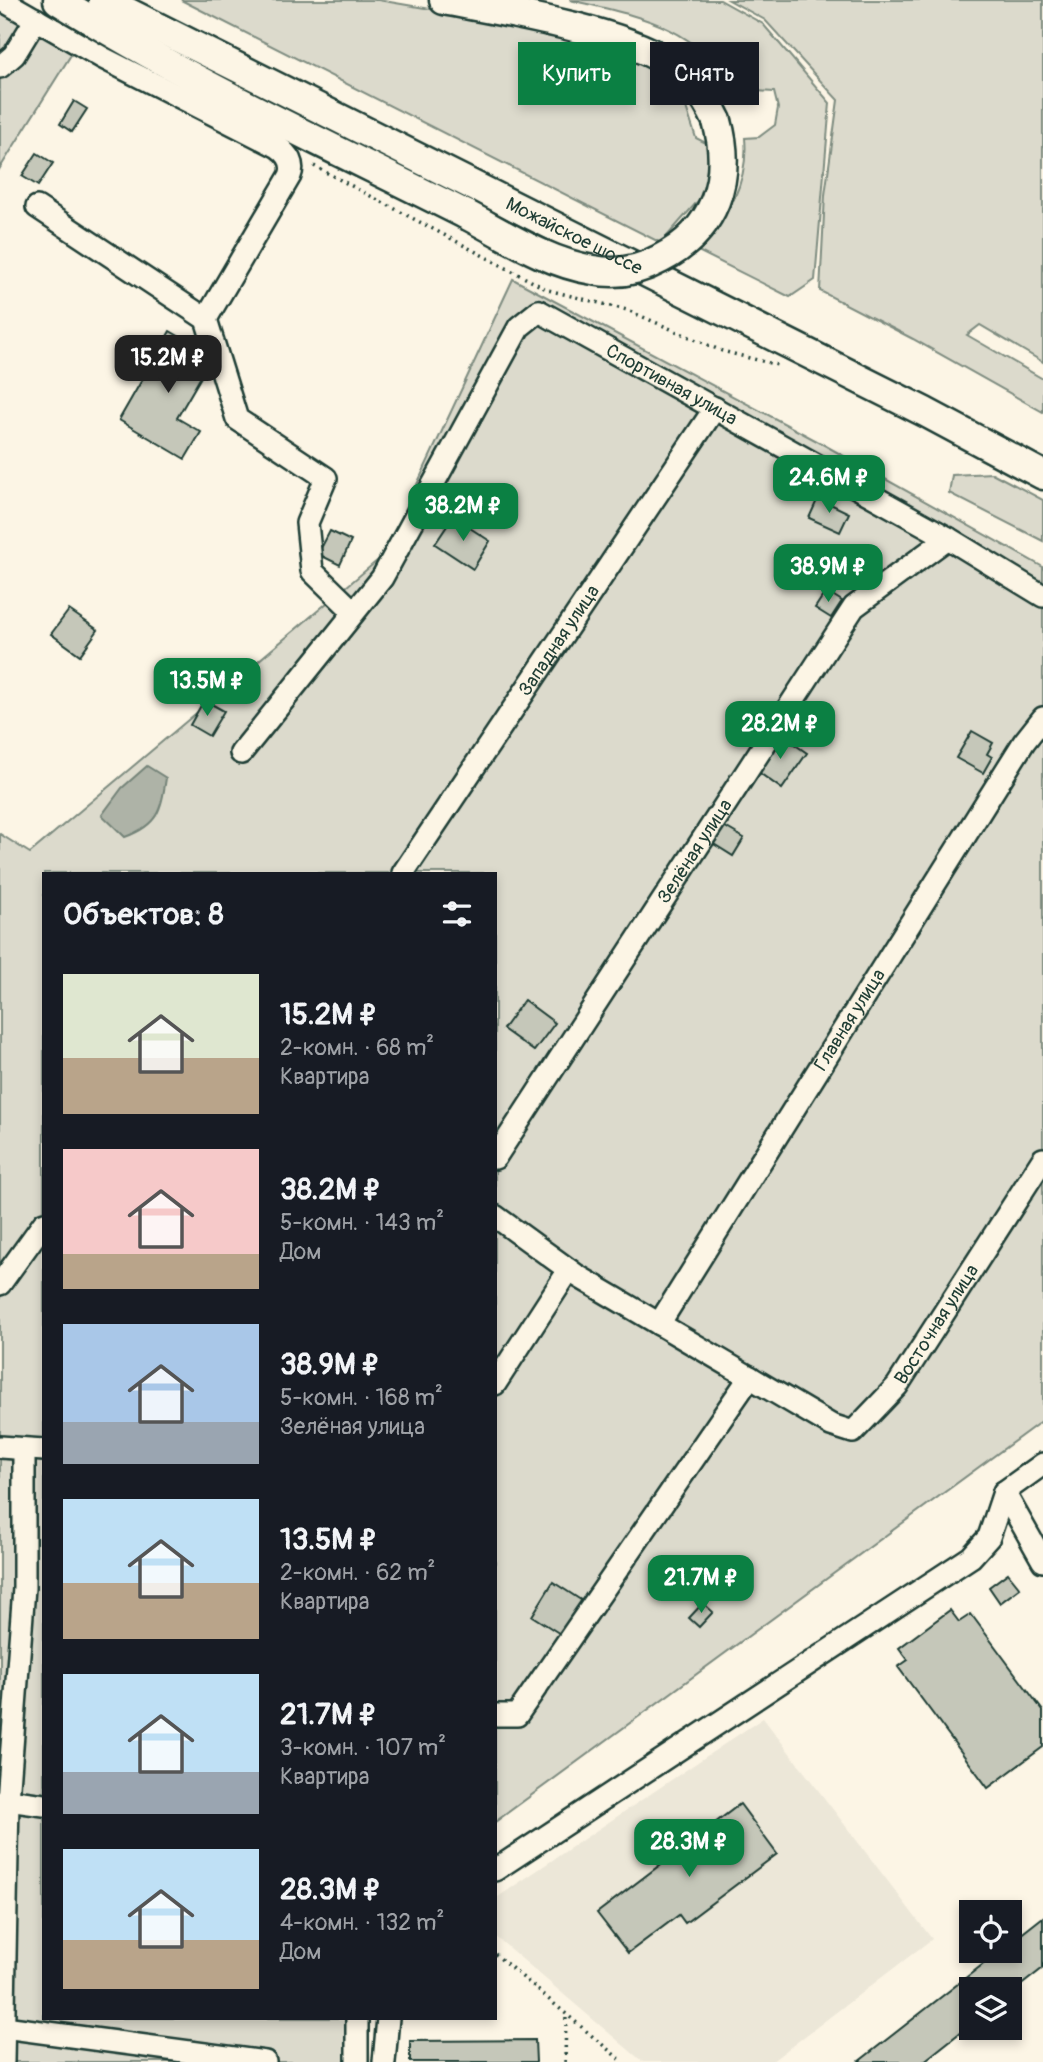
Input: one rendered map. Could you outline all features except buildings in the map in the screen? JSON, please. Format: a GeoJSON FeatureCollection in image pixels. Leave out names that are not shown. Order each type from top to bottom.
{"type":"FeatureCollection","features":[{"type":"Feature","properties":{"kind":"main road"},"geometry":{"type":"LineString","coordinates":[[58,0],[122,39],[565,264],[595,271],[622,272],[646,267],[687,244],[715,206],[724,159],[717,121],[696,85],[664,60],[643,50],[598,35],[444,0]]}},
{"type":"Feature","properties":{"kind":"main road","name":"Можайское шоссе"},"geometry":{"type":"LineString","coordinates":[[103,0],[900,400],[1043,475]]}},
{"type":"Feature","properties":{"kind":"main road","name":"Можайское шоссе"},"geometry":{"type":"LineString","coordinates":[[146,0],[1043,453]]}},
{"type":"Feature","properties":{"kind":"street"},"geometry":{"type":"LineString","coordinates":[[2,0],[103,58],[278,147],[289,157],[292,170],[290,176],[206,319]]}},
{"type":"Feature","properties":{"kind":"street"},"geometry":{"type":"LineString","coordinates":[[0,67],[15,55],[36,19]]}},
{"type":"Feature","properties":{"kind":"street"},"geometry":{"type":"LineString","coordinates":[[37,207],[206,319],[237,419],[326,478],[307,523],[312,570],[354,612],[241,753]]}},
{"type":"Feature","properties":{"kind":"street","name":"Спортивная улица"},"geometry":{"type":"LineString","coordinates":[[354,612],[382,578],[519,327],[539,311],[948,538],[1043,596]]}},
{"type":"Feature","properties":{"kind":"street","name":"Западная улица"},"geometry":{"type":"LineString","coordinates":[[404,872],[715,408]]}},
{"type":"Feature","properties":{"kind":"street","name":"Зелёная улица"},"geometry":{"type":"LineString","coordinates":[[497,1155],[854,607],[948,538]]}},
{"type":"Feature","properties":{"kind":"street","name":"Главная улица"},"geometry":{"type":"LineString","coordinates":[[659,1324],[1024,742],[1043,718]]}},
{"type":"Feature","properties":{"kind":"street","name":"Восточная улица"},"geometry":{"type":"LineString","coordinates":[[750,1377],[831,1426],[853,1432],[897,1386],[1043,1159]]}},
{"type":"Feature","properties":{"kind":"street"},"geometry":{"type":"LineString","coordinates":[[497,1217],[569,1270],[750,1377],[517,1715],[497,1715]]}},
{"type":"Feature","properties":{"kind":"street"},"geometry":{"type":"LineString","coordinates":[[0,1284],[42,1226]]}},
{"type":"Feature","properties":{"kind":"street"},"geometry":{"type":"LineString","coordinates":[[497,1381],[569,1270]]}},
{"type":"Feature","properties":{"kind":"street"},"geometry":{"type":"LineString","coordinates":[[0,1447],[34,1450],[34,1589],[9,1800],[3,2062]]}},
{"type":"Feature","properties":{"kind":"street"},"geometry":{"type":"LineString","coordinates":[[497,1869],[971,1557],[989,1537],[1004,1492],[1043,1464]]}},
{"type":"Feature","properties":{"kind":"street"},"geometry":{"type":"LineString","coordinates":[[1004,1492],[1043,1561]]}},
{"type":"Feature","properties":{"kind":"street"},"geometry":{"type":"LineString","coordinates":[[9,1800],[42,1805]]}},
{"type":"Feature","properties":{"kind":"street"},"geometry":{"type":"LineString","coordinates":[[357,2020],[357,2062]]}},
{"type":"Feature","properties":{"kind":"street"},"geometry":{"type":"LineString","coordinates":[[384,2062],[388,2020]]}},
{"type":"Feature","properties":{"kind":"street"},"geometry":{"type":"LineString","coordinates":[[4,2027],[265,2062]]}},
{"type":"Feature","properties":{"kind":"path"},"geometry":{"type":"LineString","coordinates":[[289,157],[301,159],[548,290],[627,310],[722,351],[783,366]]}},
{"type":"Feature","properties":{"kind":"path"},"geometry":{"type":"LineString","coordinates":[[497,1956],[623,2062]]}},
{"type":"Feature","properties":{"kind":"path"},"geometry":{"type":"LineString","coordinates":[[565,2062],[566,2014]]}},
{"type":"Feature","properties":{"kind":"shaded area"},"geometry":{"type":"Polygon","coordinates":[[[181,0],[378,0],[454,13],[576,42],[518,42],[518,105],[636,105],[636,62],[650,68],[650,105],[690,105],[686,107],[696,138],[712,146],[704,194],[661,243],[181,0]]]}},
{"type":"Feature","properties":{"kind":"shaded area"},"geometry":{"type":"Polygon","coordinates":[[[570,0],[720,0],[763,24],[830,103],[815,280],[790,297],[696,250],[718,226],[734,199],[744,169],[745,138],[759,137],[775,125],[778,108],[774,92],[759,91],[759,42],[690,42],[664,27],[621,12],[570,0]]]}},
{"type":"Feature","properties":{"kind":"shaded area"},"geometry":{"type":"Polygon","coordinates":[[[729,0],[1043,0],[1043,362],[980,325],[967,335],[1043,379],[1043,412],[913,339],[820,291],[825,195],[838,100],[765,20],[729,0]]]}},
{"type":"Feature","properties":{"kind":"shaded area"},"geometry":{"type":"Polygon","coordinates":[[[0,10],[74,50],[0,168],[0,10]]]}},
{"type":"Feature","properties":{"kind":"shaded area"},"geometry":{"type":"Polygon","coordinates":[[[513,279],[817,441],[1043,567],[1043,1420],[497,1821],[497,872],[42,872],[42,2020],[365,2020],[364,2062],[0,2062],[0,834],[30,853],[384,555],[513,279]]]}},
{"type":"Feature","properties":{"kind":"shaded area"},"geometry":{"type":"Polygon","coordinates":[[[992,473],[1043,500],[1043,541],[949,493],[952,475],[992,473]]]}},
{"type":"Feature","properties":{"kind":"shaded area"},"geometry":{"type":"Polygon","coordinates":[[[147,766],[166,778],[160,808],[145,827],[125,837],[102,815],[122,788],[147,766]]]}},
{"type":"Feature","properties":{"kind":"shaded area"},"geometry":{"type":"Polygon","coordinates":[[[763,1718],[932,1939],[771,2062],[643,2062],[497,1938],[497,1898],[763,1718]]]}}]}
